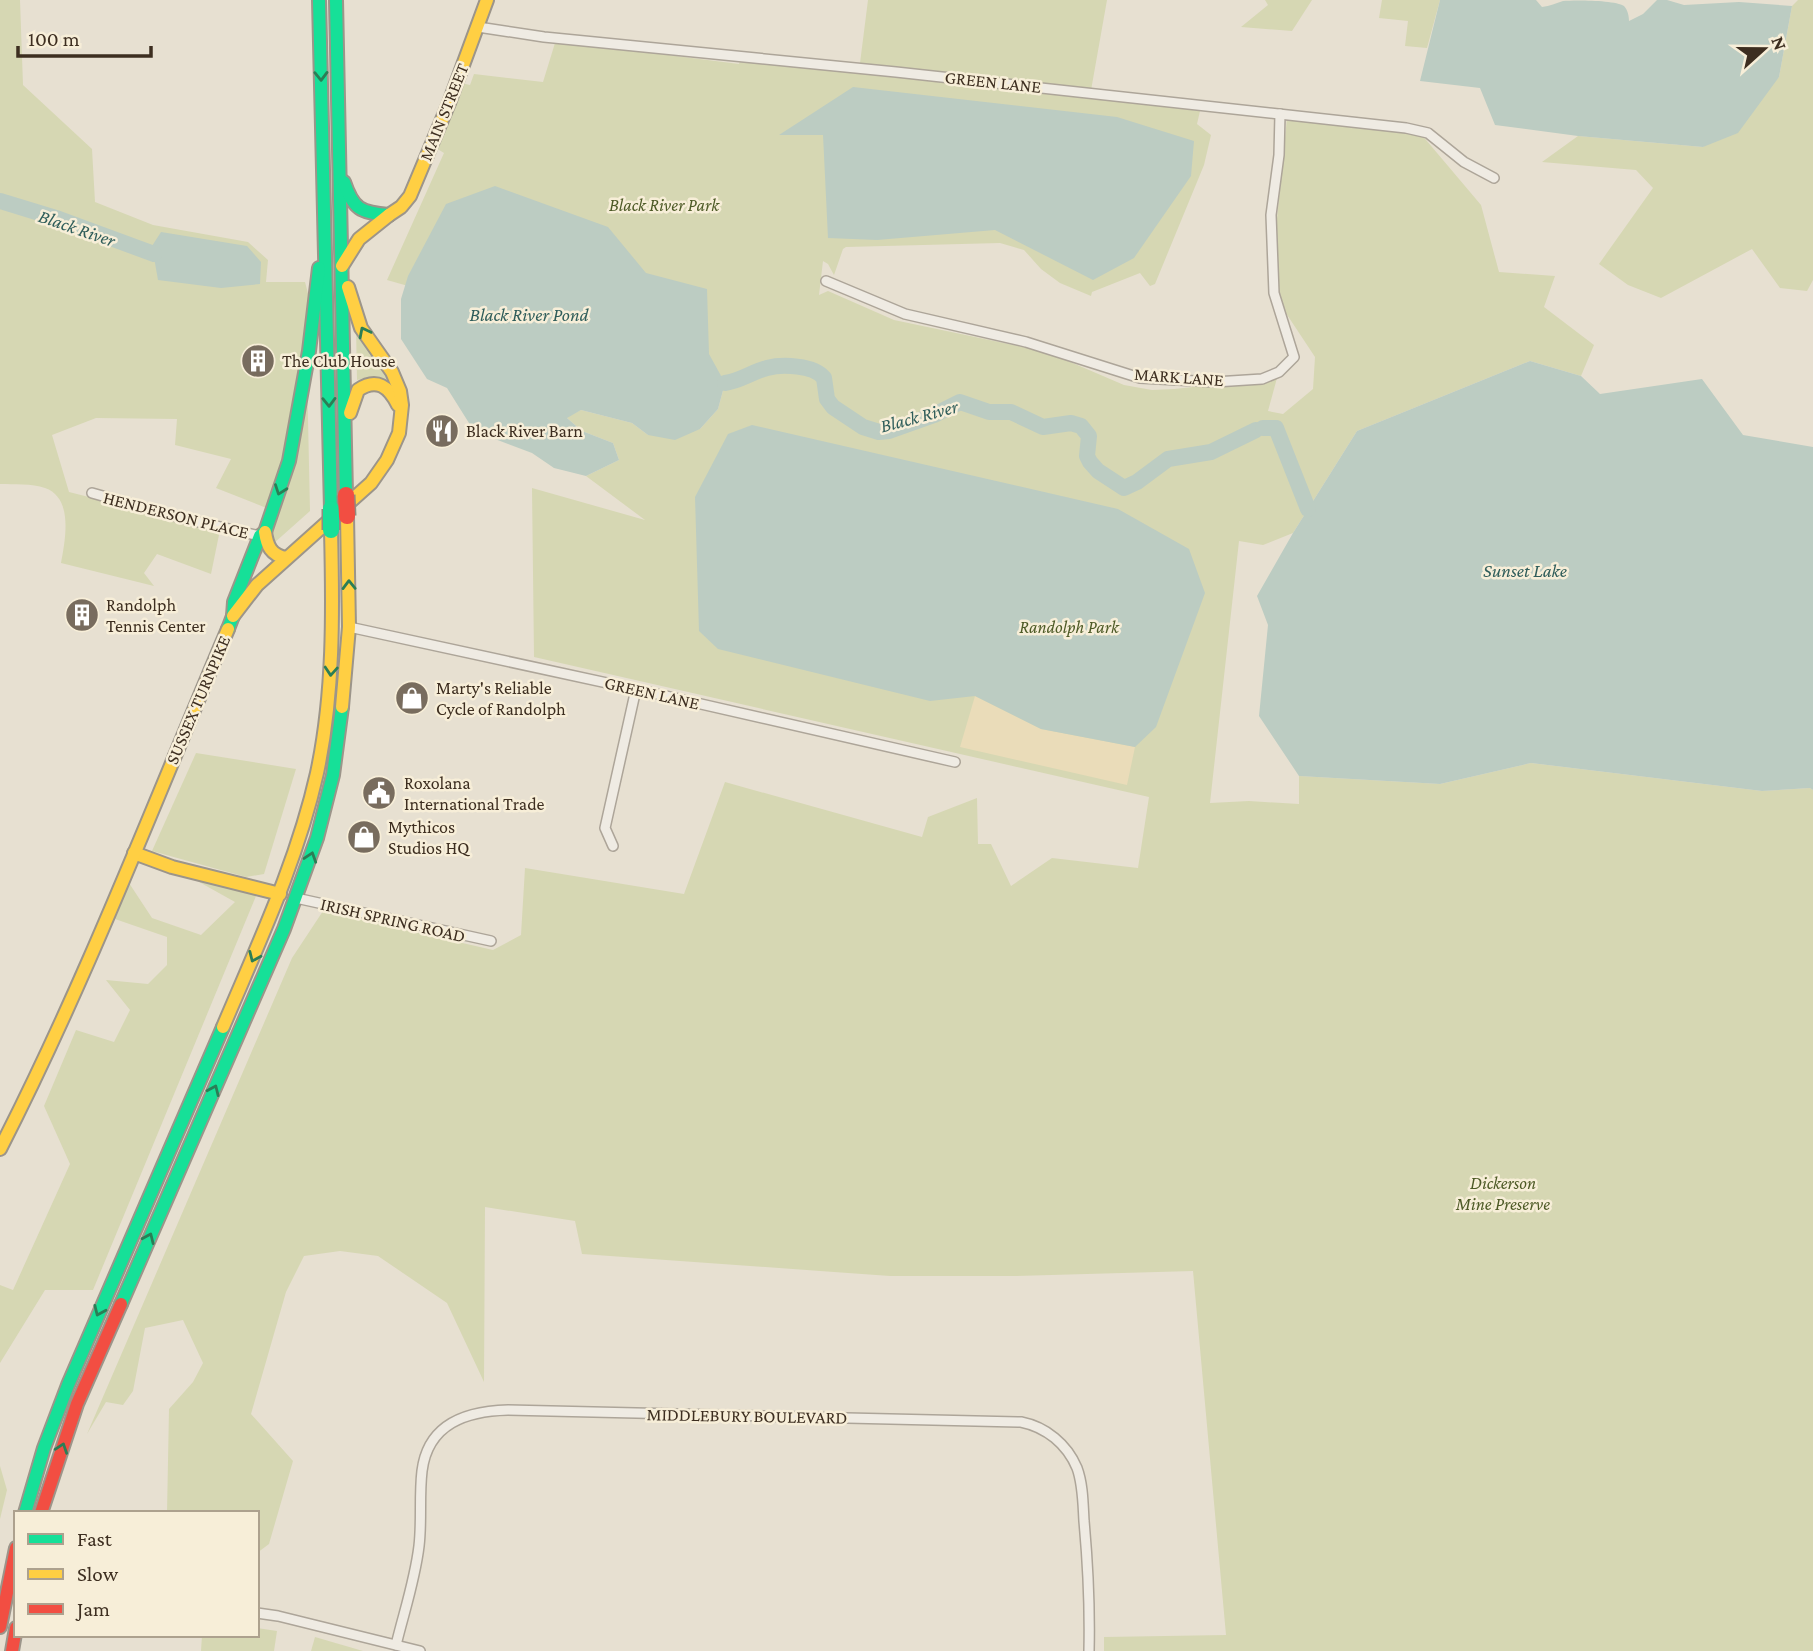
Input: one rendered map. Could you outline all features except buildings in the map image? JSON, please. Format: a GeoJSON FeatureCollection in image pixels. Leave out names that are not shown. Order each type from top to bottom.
{"type":"FeatureCollection","features":[{"type":"Feature","properties":{"kind":"main road"},"geometry":{"type":"LineString","coordinates":[[42,1511],[82,1394],[288,896],[325,729],[332,644],[331,509],[319,0]]}},
{"type":"Feature","properties":{"kind":"main road"},"geometry":{"type":"LineString","coordinates":[[26,1511],[43,1451],[77,1360],[288,896],[317,838],[333,775],[343,716],[349,627],[336,0]]}},
{"type":"Feature","properties":{"kind":"main road","name":"MAIN STREET"},"geometry":{"type":"LineString","coordinates":[[342,268],[359,239],[401,207],[410,195],[449,103],[487,0]]}},
{"type":"Feature","properties":{"kind":"main road"},"geometry":{"type":"LineString","coordinates":[[340,171],[355,206],[366,214],[389,215]]}},
{"type":"Feature","properties":{"kind":"main road","name":"SUSSEX TURNPIKE"},"geometry":{"type":"LineString","coordinates":[[0,1149],[30,1090],[134,853],[233,617],[234,602],[283,485],[293,442],[314,313],[324,230]]}},
{"type":"Feature","properties":{"kind":"main road"},"geometry":{"type":"LineString","coordinates":[[233,617],[257,585],[380,474],[394,449],[401,414],[399,387],[393,373],[363,332],[342,268]]}},
{"type":"Feature","properties":{"kind":"main road"},"geometry":{"type":"LineString","coordinates":[[345,444],[354,398],[364,385],[376,382],[389,388],[397,400],[401,414]]}},
{"type":"Feature","properties":{"kind":"main road"},"geometry":{"type":"LineString","coordinates":[[263,534],[269,550],[286,558]]}},
{"type":"Feature","properties":{"kind":"main road","name":"IRISH SPRING ROAD"},"geometry":{"type":"LineString","coordinates":[[134,853],[172,867],[288,896]]}},
{"type":"Feature","properties":{"kind":"main road"},"geometry":{"type":"LineString","coordinates":[[0,1627],[14,1558]]}},
{"type":"Feature","properties":{"kind":"street","name":"GREEN LANE"},"geometry":{"type":"LineString","coordinates":[[478,27],[544,37],[910,73],[1406,128],[1428,133],[1464,162],[1494,178]]}},
{"type":"Feature","properties":{"kind":"street","name":"MARK LANE"},"geometry":{"type":"LineString","coordinates":[[826,281],[905,314],[1026,342],[1140,378],[1214,382],[1262,380],[1279,372],[1294,358],[1274,293],[1271,215],[1279,155],[1280,114]]}},
{"type":"Feature","properties":{"kind":"street","name":"HENDERSON PLACE"},"geometry":{"type":"LineString","coordinates":[[92,493],[181,518],[263,534]]}},
{"type":"Feature","properties":{"kind":"street","name":"GREEN LANE"},"geometry":{"type":"LineString","coordinates":[[349,627],[954,762]]}},
{"type":"Feature","properties":{"kind":"street"},"geometry":{"type":"LineString","coordinates":[[613,846],[605,828],[636,689]]}},
{"type":"Feature","properties":{"kind":"street","name":"IRISH SPRING ROAD"},"geometry":{"type":"LineString","coordinates":[[288,896],[491,942]]}},
{"type":"Feature","properties":{"kind":"street","name":"MIDDLEBURY BOULEVARD"},"geometry":{"type":"LineString","coordinates":[[396,1645],[414,1577],[419,1546],[422,1473],[427,1452],[444,1429],[462,1417],[478,1411],[508,1410],[1021,1422],[1042,1429],[1061,1444],[1070,1456],[1081,1485],[1089,1580],[1089,1651]]}},
{"type":"Feature","properties":{"kind":"street"},"geometry":{"type":"LineString","coordinates":[[259,1613],[420,1651]]}},
{"type":"Feature","properties":{"kind":"green space"},"geometry":{"type":"Polygon","coordinates":[[[0,0],[20,0],[23,85],[92,149],[95,202],[153,225],[248,242],[268,260],[266,282],[305,282],[310,301],[307,373],[310,511],[255,560],[274,511],[216,488],[231,459],[175,445],[177,419],[96,418],[52,435],[69,492],[220,530],[211,574],[157,554],[144,573],[154,586],[61,563],[64,510],[54,493],[40,486],[0,484],[0,0]]]}},
{"type":"Feature","properties":{"kind":"green space"},"geometry":{"type":"Polygon","coordinates":[[[868,0],[1107,0],[1090,96],[1200,111],[1197,124],[1211,135],[1204,165],[1155,284],[1150,286],[1140,273],[1092,292],[1091,296],[1060,283],[1041,269],[1024,250],[1000,243],[846,247],[834,275],[823,261],[819,295],[828,291],[894,320],[1047,352],[1124,385],[1152,390],[1277,378],[1268,411],[1283,414],[1313,389],[1315,357],[1270,289],[1287,118],[1421,134],[1481,205],[1499,272],[1555,276],[1544,307],[1594,345],[1581,376],[1530,361],[1357,431],[1293,533],[1263,545],[1239,541],[1210,803],[1249,801],[1299,804],[1299,776],[1440,784],[1531,763],[1762,791],[1813,790],[1813,1651],[1104,1651],[1104,1637],[1226,1635],[1193,1271],[890,1276],[582,1254],[575,1221],[485,1207],[484,1382],[447,1303],[378,1256],[340,1251],[304,1256],[286,1292],[251,1414],[293,1461],[269,1544],[259,1552],[259,1511],[167,1511],[169,1409],[193,1382],[203,1363],[183,1320],[145,1328],[133,1391],[123,1405],[106,1402],[87,1434],[292,958],[323,911],[493,950],[521,935],[525,868],[684,894],[725,782],[922,837],[928,817],[977,798],[978,844],[991,844],[1011,886],[1052,858],[1138,868],[1149,797],[534,657],[532,488],[645,520],[586,476],[619,460],[613,443],[582,431],[566,417],[581,410],[632,423],[648,435],[700,429],[718,409],[725,383],[720,375],[387,280],[444,153],[436,148],[461,83],[470,85],[474,74],[543,82],[555,43],[558,41],[739,64],[740,61],[859,71],[868,0]]]}},
{"type":"Feature","properties":{"kind":"green space"},"geometry":{"type":"Polygon","coordinates":[[[1265,0],[1312,0],[1292,31],[1241,27],[1268,5],[1265,0]]]}},
{"type":"Feature","properties":{"kind":"green space"},"geometry":{"type":"Polygon","coordinates":[[[1382,0],[1440,0],[1427,48],[1405,46],[1408,21],[1379,18],[1382,0]]]}},
{"type":"Feature","properties":{"kind":"green space"},"geometry":{"type":"Polygon","coordinates":[[[1798,0],[1813,0],[1813,280],[1807,291],[1780,288],[1752,249],[1661,298],[1628,285],[1599,264],[1653,188],[1636,170],[1542,162],[1578,136],[1703,147],[1779,77],[1792,6],[1798,0]]]}},
{"type":"Feature","properties":{"kind":"green space"},"geometry":{"type":"Polygon","coordinates":[[[356,327],[390,379],[368,377],[357,380],[356,327]]]}},
{"type":"Feature","properties":{"kind":"green space"},"geometry":{"type":"Polygon","coordinates":[[[196,753],[296,769],[264,874],[246,877],[152,851],[196,753]]]}},
{"type":"Feature","properties":{"kind":"green space"},"geometry":{"type":"Polygon","coordinates":[[[192,878],[256,896],[93,1290],[45,1290],[0,1363],[0,1285],[13,1290],[70,1164],[44,1106],[76,1030],[114,1042],[130,1010],[106,980],[148,984],[167,965],[167,937],[115,919],[129,883],[152,918],[201,935],[235,902],[192,878]]]}},
{"type":"Feature","properties":{"kind":"green space"},"geometry":{"type":"Polygon","coordinates":[[[0,1466],[7,1490],[0,1519],[0,1466]]]}},
{"type":"Feature","properties":{"kind":"green space"},"geometry":{"type":"Polygon","coordinates":[[[259,1628],[277,1631],[274,1651],[201,1651],[202,1637],[259,1637],[259,1628]]]}},
{"type":"Feature","properties":{"kind":"green space"},"geometry":{"type":"Polygon","coordinates":[[[315,1637],[363,1651],[311,1651],[315,1637]]]}},
{"type":"Feature","properties":{"kind":"sand"},"geometry":{"type":"Polygon","coordinates":[[[975,696],[1041,729],[1135,747],[1127,785],[960,747],[975,696]]]}},
{"type":"Feature","properties":{"kind":"water"},"geometry":{"type":"Polygon","coordinates":[[[1440,0],[1536,0],[1542,7],[1563,1],[1604,2],[1624,6],[1629,21],[1643,14],[1657,0],[1684,5],[1739,2],[1792,6],[1779,77],[1738,133],[1703,147],[1578,136],[1495,125],[1480,88],[1420,81],[1440,0]]]}},
{"type":"Feature","properties":{"kind":"water"},"geometry":{"type":"Polygon","coordinates":[[[853,87],[1117,117],[1194,141],[1191,176],[1134,258],[1093,280],[995,230],[877,240],[828,238],[823,135],[779,135],[853,87]]]}},
{"type":"Feature","properties":{"kind":"water","name":"Black River Pond"},"geometry":{"type":"Polygon","coordinates":[[[495,186],[608,227],[646,273],[707,289],[709,354],[725,383],[718,409],[700,429],[675,440],[648,435],[632,423],[581,410],[567,418],[582,431],[613,443],[619,460],[586,476],[554,468],[532,453],[474,431],[447,388],[427,379],[401,339],[401,299],[408,276],[446,204],[495,186]]]}},
{"type":"Feature","properties":{"kind":"water"},"geometry":{"type":"Polygon","coordinates":[[[161,232],[247,246],[261,262],[260,284],[221,288],[158,280],[152,246],[161,232]]]}},
{"type":"Feature","properties":{"kind":"water","name":"Sunset Lake"},"geometry":{"type":"Polygon","coordinates":[[[1530,361],[1581,376],[1600,394],[1702,379],[1743,435],[1813,447],[1813,790],[1762,791],[1531,763],[1440,784],[1299,776],[1259,716],[1268,625],[1257,596],[1357,431],[1530,361]]]}},
{"type":"Feature","properties":{"kind":"water"},"geometry":{"type":"Polygon","coordinates":[[[752,425],[1118,509],[1189,549],[1205,593],[1156,727],[1135,747],[1041,729],[975,696],[930,701],[718,649],[699,631],[695,497],[728,434],[752,425]]]}},
{"type":"Feature","properties":{"kind":"waterway","name":"Black River"},"geometry":{"type":"LineString","coordinates":[[0,201],[59,219],[154,254]]}},
{"type":"Feature","properties":{"kind":"waterway","name":"Black River"},"geometry":{"type":"LineString","coordinates":[[725,383],[773,367],[789,366],[813,370],[824,378],[827,399],[833,407],[863,427],[879,432],[934,415],[960,402],[989,412],[1011,412],[1043,427],[1071,423],[1081,426],[1089,436],[1087,456],[1090,462],[1098,471],[1124,488],[1137,482],[1168,459],[1211,452],[1256,430]]}},
{"type":"Feature","properties":{"kind":"waterway","name":"Black River"},"geometry":{"type":"LineString","coordinates":[[1263,428],[1276,428],[1308,509]]}},
{"type":"Feature","properties":{"kind":"traffic: fast"},"geometry":{"type":"LineString","coordinates":[[319,0],[331,509]]}},
{"type":"Feature","properties":{"kind":"traffic: fast"},"geometry":{"type":"LineString","coordinates":[[336,0],[346,495]]}},
{"type":"Feature","properties":{"kind":"traffic: fast"},"geometry":{"type":"LineString","coordinates":[[344,182],[359,208],[371,213],[389,215]]}},
{"type":"Feature","properties":{"kind":"traffic: fast"},"geometry":{"type":"LineString","coordinates":[[228,629],[234,602],[260,536],[265,532],[289,461],[309,351],[319,268]]}},
{"type":"Feature","properties":{"kind":"traffic: fast"},"geometry":{"type":"LineString","coordinates":[[331,509],[331,530]]}},
{"type":"Feature","properties":{"kind":"traffic: fast"},"geometry":{"type":"LineString","coordinates":[[121,1304],[284,929],[317,838],[333,775],[342,707]]}},
{"type":"Feature","properties":{"kind":"traffic: fast"},"geometry":{"type":"LineString","coordinates":[[26,1511],[44,1448],[68,1385],[223,1027]]}},
{"type":"Feature","properties":{"kind":"traffic: slow"},"geometry":{"type":"LineString","coordinates":[[389,215],[401,207],[410,196],[449,103],[487,0]]}},
{"type":"Feature","properties":{"kind":"traffic: slow"},"geometry":{"type":"LineString","coordinates":[[342,266],[359,239],[389,215]]}},
{"type":"Feature","properties":{"kind":"traffic: slow"},"geometry":{"type":"LineString","coordinates":[[233,616],[257,585],[371,483],[387,460],[399,433],[402,405],[400,391],[392,372],[361,328],[348,287]]}},
{"type":"Feature","properties":{"kind":"traffic: slow"},"geometry":{"type":"LineString","coordinates":[[350,413],[358,390],[371,384],[386,389],[398,405]]}},
{"type":"Feature","properties":{"kind":"traffic: slow"},"geometry":{"type":"LineString","coordinates":[[342,707],[349,627],[347,516]]}},
{"type":"Feature","properties":{"kind":"traffic: slow"},"geometry":{"type":"LineString","coordinates":[[223,1027],[288,871],[317,773],[329,683],[332,622],[331,530]]}},
{"type":"Feature","properties":{"kind":"traffic: slow"},"geometry":{"type":"LineString","coordinates":[[265,532],[271,549],[286,558]]}},
{"type":"Feature","properties":{"kind":"traffic: slow"},"geometry":{"type":"LineString","coordinates":[[0,1149],[62,1021],[228,629]]}},
{"type":"Feature","properties":{"kind":"traffic: slow"},"geometry":{"type":"LineString","coordinates":[[134,853],[172,867],[280,894]]}},
{"type":"Feature","properties":{"kind":"traffic: jam"},"geometry":{"type":"LineString","coordinates":[[346,495],[347,516]]}},
{"type":"Feature","properties":{"kind":"traffic: jam"},"geometry":{"type":"LineString","coordinates":[[42,1511],[77,1404],[121,1304]]}},
{"type":"Feature","properties":{"kind":"traffic: jam"},"geometry":{"type":"LineString","coordinates":[[0,1627],[14,1558]]}},
{"type":"Feature","properties":{"kind":"traffic: jam"},"geometry":{"type":"LineString","coordinates":[[12,1651],[14,1637]]}},
{"type":"Feature","properties":{"kind":"place","name":"The Club House"},"geometry":{"type":"Point","coordinates":[258,361]}},
{"type":"Feature","properties":{"kind":"place","name":"Black River Barn"},"geometry":{"type":"Point","coordinates":[442,431]}},
{"type":"Feature","properties":{"kind":"place","name":"Randolph Tennis Center"},"geometry":{"type":"Point","coordinates":[82,615]}},
{"type":"Feature","properties":{"kind":"place","name":"Marty's Reliable Cycle of Randolph"},"geometry":{"type":"Point","coordinates":[412,698]}},
{"type":"Feature","properties":{"kind":"place","name":"Roxolana International Trade"},"geometry":{"type":"Point","coordinates":[379,793]}},
{"type":"Feature","properties":{"kind":"place","name":"Mythicos Studios HQ"},"geometry":{"type":"Point","coordinates":[364,837]}},
{"type":"Feature","properties":{"kind":"park label","name":"Black River Park"},"geometry":{"type":"Point","coordinates":[664,205]}},
{"type":"Feature","properties":{"kind":"park label","name":"Randolph Park"},"geometry":{"type":"Point","coordinates":[1069,627]}},
{"type":"Feature","properties":{"kind":"park label","name":"Dickerson Mine Preserve"},"geometry":{"type":"Point","coordinates":[1503,1193]}}]}
